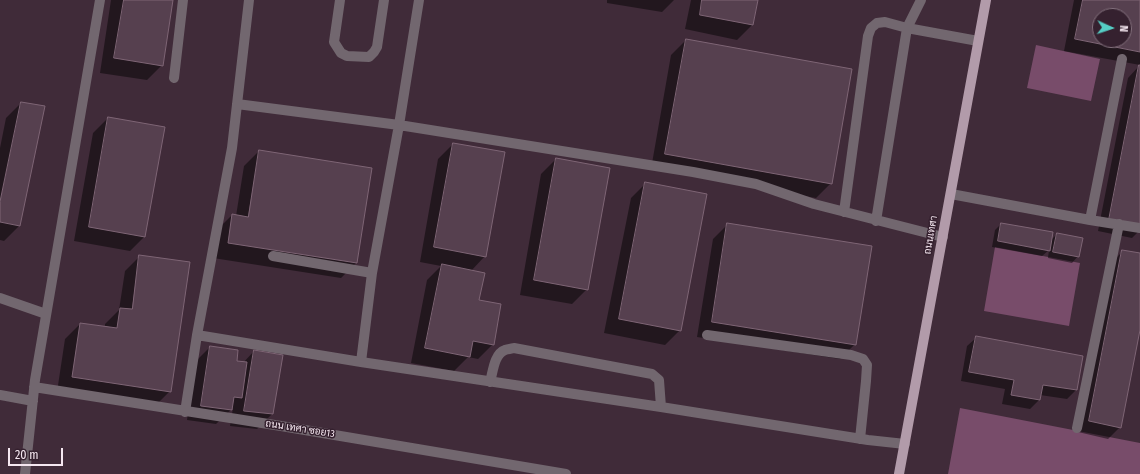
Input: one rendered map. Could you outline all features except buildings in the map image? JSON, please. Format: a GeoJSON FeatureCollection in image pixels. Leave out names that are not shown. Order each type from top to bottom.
{"type":"FeatureCollection","features":[{"type":"Feature","properties":{"kind":"main road","name":"ถนนเทศา"},"geometry":{"type":"LineString","coordinates":[[899,474],[986,0]]}},
{"type":"Feature","properties":{"kind":"street"},"geometry":{"type":"LineString","coordinates":[[25,474],[34,387],[100,0]]}},
{"type":"Feature","properties":{"kind":"street"},"geometry":{"type":"LineString","coordinates":[[174,78],[183,0]]}},
{"type":"Feature","properties":{"kind":"street"},"geometry":{"type":"LineString","coordinates":[[185,412],[197,335],[232,148],[249,0]]}},
{"type":"Feature","properties":{"kind":"street"},"geometry":{"type":"LineString","coordinates":[[340,0],[334,42],[341,53],[347,56],[368,57],[377,47],[384,0]]}},
{"type":"Feature","properties":{"kind":"street"},"geometry":{"type":"LineString","coordinates":[[361,362],[372,273],[399,125],[419,0]]}},
{"type":"Feature","properties":{"kind":"street"},"geometry":{"type":"LineString","coordinates":[[876,221],[907,28],[921,0]]}},
{"type":"Feature","properties":{"kind":"street"},"geometry":{"type":"LineString","coordinates":[[844,212],[868,36],[871,28],[877,23],[885,22],[907,28],[978,41]]}},
{"type":"Feature","properties":{"kind":"street"},"geometry":{"type":"LineString","coordinates":[[1090,220],[1122,59]]}},
{"type":"Feature","properties":{"kind":"street"},"geometry":{"type":"LineString","coordinates":[[237,104],[399,125],[692,172],[756,184],[814,204],[943,237]]}},
{"type":"Feature","properties":{"kind":"street"},"geometry":{"type":"LineString","coordinates":[[951,194],[1140,228]]}},
{"type":"Feature","properties":{"kind":"street"},"geometry":{"type":"LineString","coordinates":[[1077,428],[1120,224]]}},
{"type":"Feature","properties":{"kind":"street"},"geometry":{"type":"LineString","coordinates":[[273,256],[372,273]]}},
{"type":"Feature","properties":{"kind":"street"},"geometry":{"type":"LineString","coordinates":[[0,298],[46,314]]}},
{"type":"Feature","properties":{"kind":"street"},"geometry":{"type":"LineString","coordinates":[[197,335],[361,362],[661,407],[860,439],[905,444]]}},
{"type":"Feature","properties":{"kind":"street"},"geometry":{"type":"LineString","coordinates":[[707,335],[851,355],[863,359],[867,364],[860,439]]}},
{"type":"Feature","properties":{"kind":"street"},"geometry":{"type":"LineString","coordinates":[[490,382],[499,354],[505,350],[514,348],[652,374],[659,380],[661,407]]}},
{"type":"Feature","properties":{"kind":"street","name":"ถนน เทศา ซอย13"},"geometry":{"type":"LineString","coordinates":[[34,387],[281,426],[566,474]]}},
{"type":"Feature","properties":{"kind":"street"},"geometry":{"type":"LineString","coordinates":[[0,394],[33,401]]}},
{"type":"Feature","properties":{"kind":"shaded area"},"geometry":{"type":"Polygon","coordinates":[[[1036,45],[1100,59],[1091,101],[1027,88],[1036,45]]]}},
{"type":"Feature","properties":{"kind":"shaded area"},"geometry":{"type":"Polygon","coordinates":[[[995,247],[1080,263],[1069,326],[984,311],[995,247]]]}},
{"type":"Feature","properties":{"kind":"shaded area"},"geometry":{"type":"Polygon","coordinates":[[[960,408],[1140,443],[1140,474],[948,474],[960,408]]]}}]}
